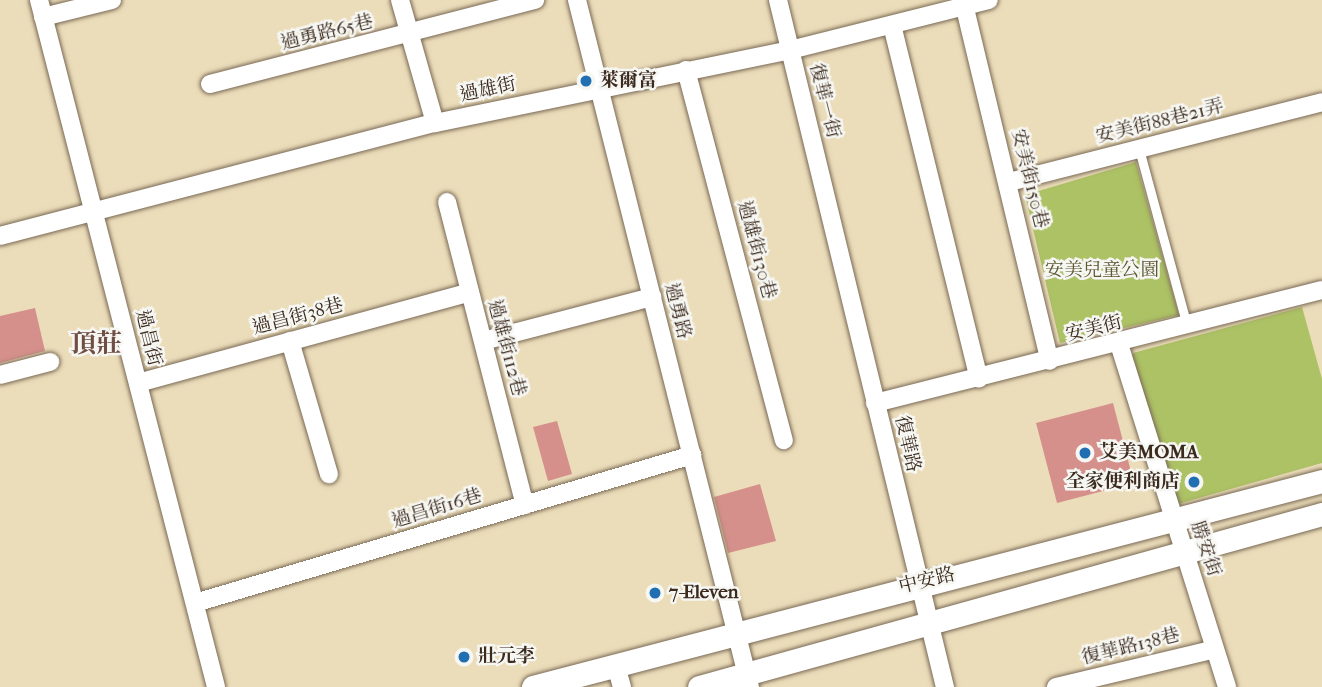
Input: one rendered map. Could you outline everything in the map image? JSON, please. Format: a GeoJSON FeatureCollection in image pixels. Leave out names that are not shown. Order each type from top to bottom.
{"type":"FeatureCollection","features":[{"type":"Feature","properties":{"kind":"street"},"geometry":{"type":"LineString","coordinates":[[41,9],[111,0]]}},
{"type":"Feature","properties":{"kind":"street"},"geometry":{"type":"LineString","coordinates":[[400,0],[435,123]]}},
{"type":"Feature","properties":{"kind":"street","name":"過勇路65巷"},"geometry":{"type":"LineString","coordinates":[[210,84],[536,0]]}},
{"type":"Feature","properties":{"kind":"street","name":"過勇路"},"geometry":{"type":"LineString","coordinates":[[577,0],[749,680]]}},
{"type":"Feature","properties":{"kind":"street","name":"復華一街"},"geometry":{"type":"LineString","coordinates":[[778,0],[829,211]]}},
{"type":"Feature","properties":{"kind":"street","name":"過雄街"},"geometry":{"type":"LineString","coordinates":[[0,236],[435,123],[790,50],[964,3],[989,0]]}},
{"type":"Feature","properties":{"kind":"street","name":"安美街150巷"},"geometry":{"type":"LineString","coordinates":[[964,3],[1050,361]]}},
{"type":"Feature","properties":{"kind":"street","name":"過昌街"},"geometry":{"type":"LineString","coordinates":[[41,9],[216,687]]}},
{"type":"Feature","properties":{"kind":"street"},"geometry":{"type":"LineString","coordinates":[[892,24],[979,378]]}},
{"type":"Feature","properties":{"kind":"street","name":"過雄街130巷"},"geometry":{"type":"LineString","coordinates":[[686,70],[784,440]]}},
{"type":"Feature","properties":{"kind":"street","name":"安美街88巷21弄"},"geometry":{"type":"LineString","coordinates":[[1009,182],[1322,102]]}},
{"type":"Feature","properties":{"kind":"street","name":"過雄街112巷"},"geometry":{"type":"LineString","coordinates":[[447,202],[525,505]]}},
{"type":"Feature","properties":{"kind":"street","name":"復華路"},"geometry":{"type":"LineString","coordinates":[[829,211],[945,687]]}},
{"type":"Feature","properties":{"kind":"street","name":"安美街"},"geometry":{"type":"LineString","coordinates":[[876,403],[1119,344],[1322,290]]}},
{"type":"Feature","properties":{"kind":"street","name":"過昌街38巷"},"geometry":{"type":"LineString","coordinates":[[138,383],[470,292]]}},
{"type":"Feature","properties":{"kind":"street"},"geometry":{"type":"LineString","coordinates":[[482,341],[652,297]]}},
{"type":"Feature","properties":{"kind":"street"},"geometry":{"type":"LineString","coordinates":[[290,341],[329,474]]}},
{"type":"Feature","properties":{"kind":"street","name":"勝安街"},"geometry":{"type":"LineString","coordinates":[[1119,344],[1227,687]]}},
{"type":"Feature","properties":{"kind":"street"},"geometry":{"type":"LineString","coordinates":[[0,375],[50,362]]}},
{"type":"Feature","properties":{"kind":"street","name":"過昌街16巷"},"geometry":{"type":"LineString","coordinates":[[195,603],[692,455]]}},
{"type":"Feature","properties":{"kind":"street","name":"中安路"},"geometry":{"type":"LineString","coordinates":[[533,687],[619,677],[737,632],[918,583],[1173,522],[1322,481]]}},
{"type":"Feature","properties":{"kind":"street"},"geometry":{"type":"LineString","coordinates":[[699,687],[749,680],[929,624],[1322,514]]}},
{"type":"Feature","properties":{"kind":"street","name":"復華路138巷"},"geometry":{"type":"LineString","coordinates":[[1056,687],[1215,649]]}},
{"type":"Feature","properties":{"kind":"lane"},"geometry":{"type":"LineString","coordinates":[[1139,149],[1187,326]]}},
{"type":"Feature","properties":{"kind":"green space","name":"安美兒童公園"},"geometry":{"type":"Polygon","coordinates":[[[1136,162],[1179,315],[1060,343],[1025,195],[1136,162]]]}},
{"type":"Feature","properties":{"kind":"green space"},"geometry":{"type":"Polygon","coordinates":[[[1302,307],[1322,379],[1322,463],[1178,504],[1130,363],[1133,353],[1302,307]]]}},
{"type":"Feature","properties":{"kind":"building"},"geometry":{"type":"Polygon","coordinates":[[[35,308],[45,351],[0,363],[0,316],[35,308]]]}},
{"type":"Feature","properties":{"kind":"building","name":"艾美MOMA"},"geometry":{"type":"Polygon","coordinates":[[[1113,403],[1134,483],[1057,503],[1036,423],[1113,403]]]}},
{"type":"Feature","properties":{"kind":"building"},"geometry":{"type":"Polygon","coordinates":[[[557,421],[572,474],[548,481],[533,427],[557,421]]]}},
{"type":"Feature","properties":{"kind":"building"},"geometry":{"type":"Polygon","coordinates":[[[760,484],[776,541],[728,553],[714,497],[760,484]]]}},
{"type":"Feature","properties":{"kind":"place","name":"萊爾富"},"geometry":{"type":"Point","coordinates":[586,81]}},
{"type":"Feature","properties":{"kind":"place","name":"艾美MOMA"},"geometry":{"type":"Point","coordinates":[1085,453]}},
{"type":"Feature","properties":{"kind":"place","name":"全家便利商店"},"geometry":{"type":"Point","coordinates":[1194,482]}},
{"type":"Feature","properties":{"kind":"place","name":"7-Eleven"},"geometry":{"type":"Point","coordinates":[655,593]}},
{"type":"Feature","properties":{"kind":"place","name":"壯元李"},"geometry":{"type":"Point","coordinates":[464,657]}},
{"type":"Feature","properties":{"kind":"district","name":"頂莊"},"geometry":{"type":"Point","coordinates":[96,344]}}]}
